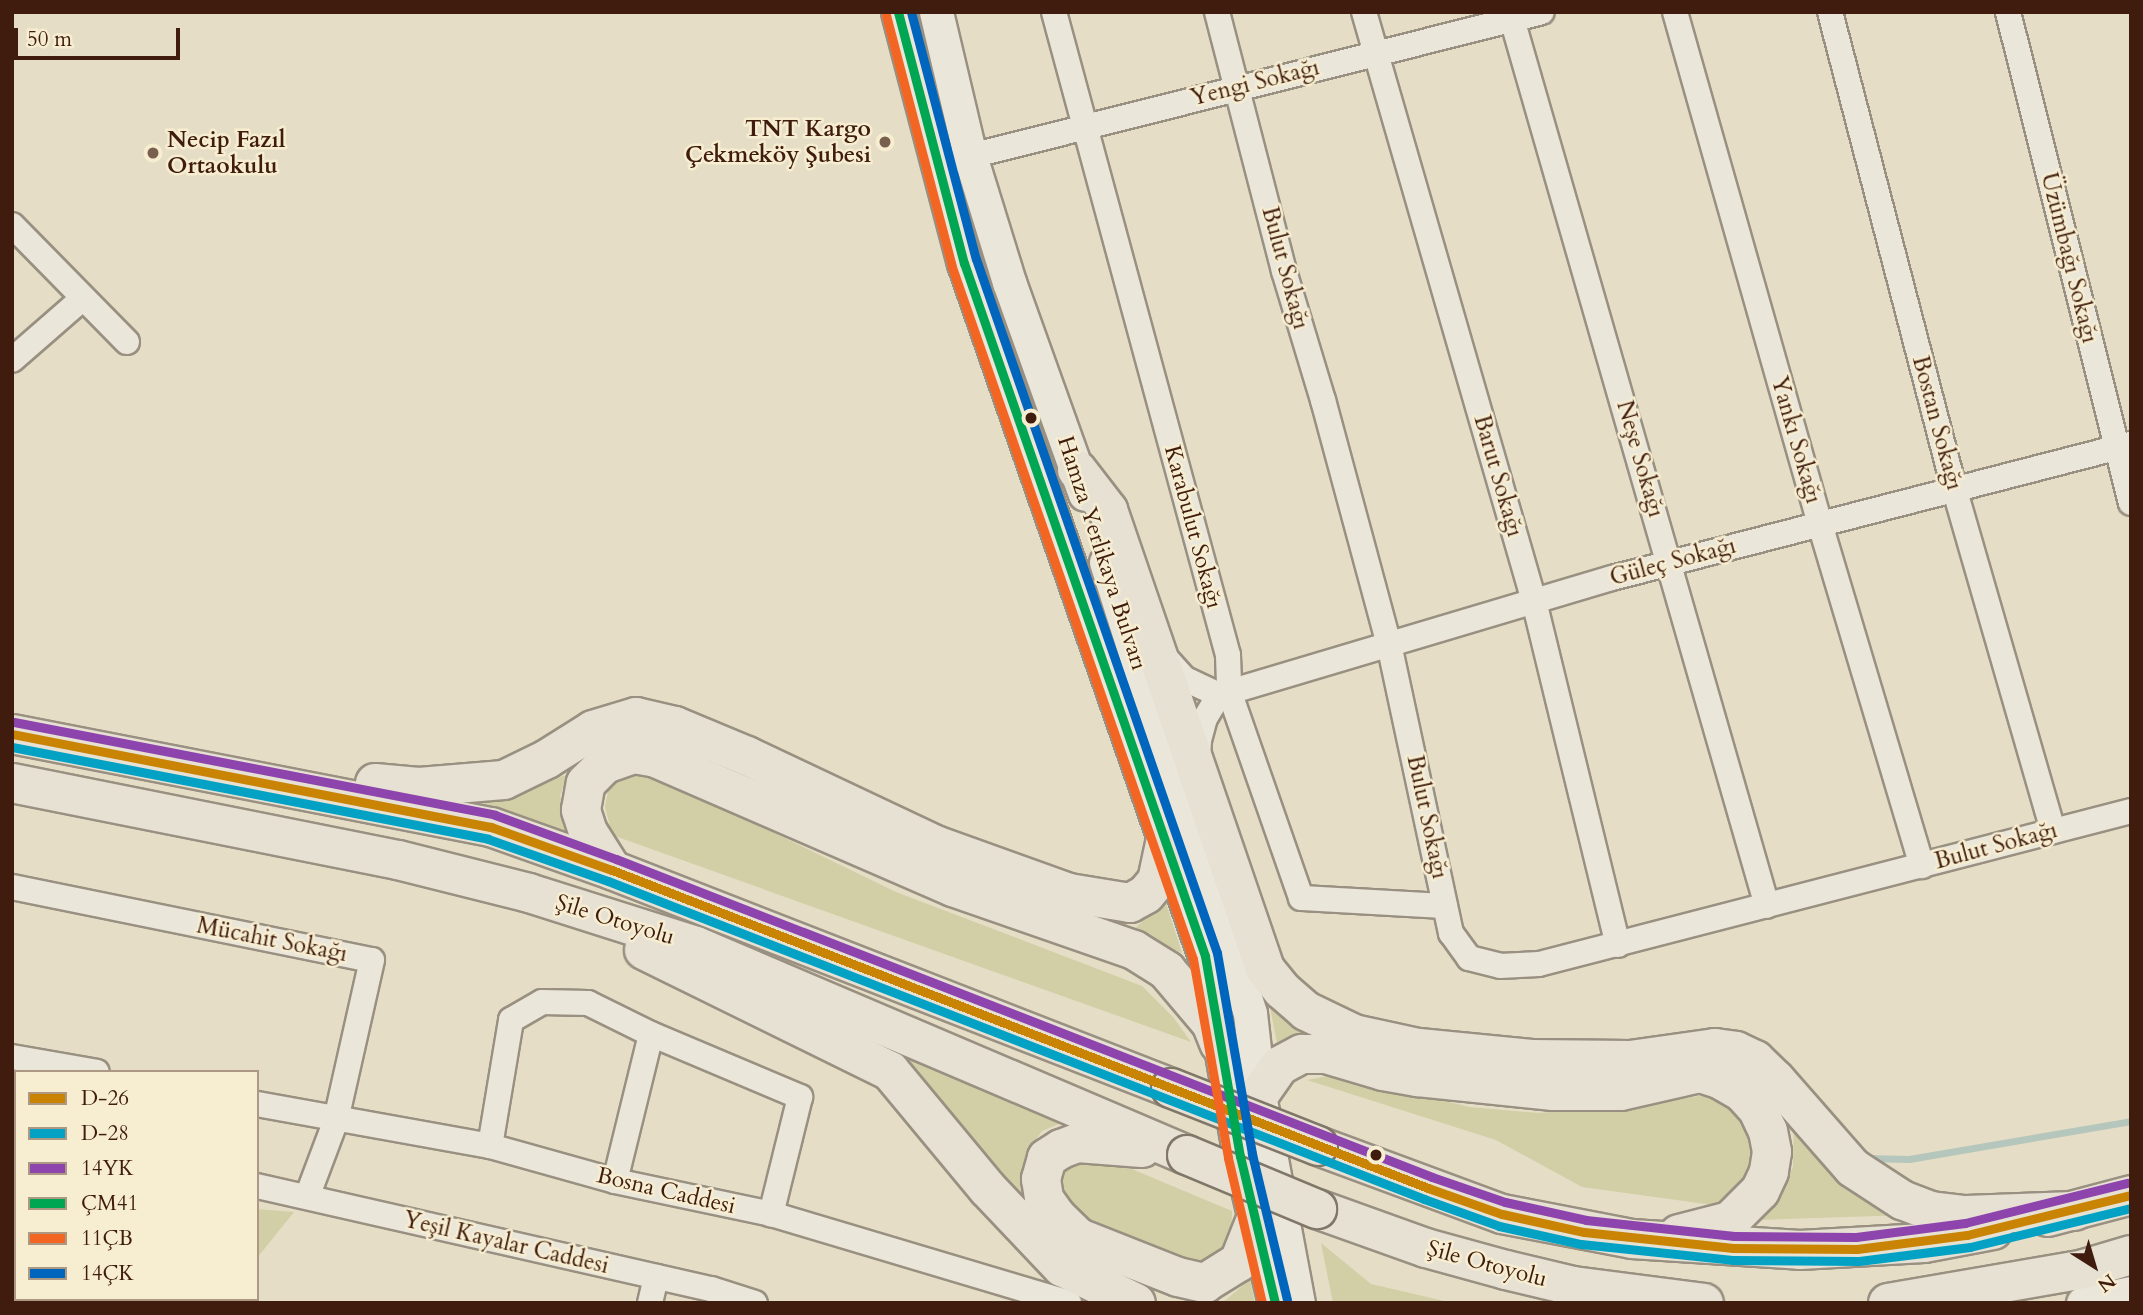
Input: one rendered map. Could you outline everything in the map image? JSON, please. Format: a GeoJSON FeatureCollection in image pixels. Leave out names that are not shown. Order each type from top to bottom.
{"type":"FeatureCollection","features":[{"type":"Feature","properties":{"kind":"highway"},"geometry":{"type":"LineString","coordinates":[[1077,470],[1108,510],[1265,969],[1282,990],[1316,1016],[1354,1034],[1419,1048],[1531,1059],[1630,1060],[1715,1048],[1736,1051],[1755,1060],[1853,1168],[1902,1200],[1931,1211],[1965,1215],[2074,1211]]}},
{"type":"Feature","properties":{"kind":"highway"},"geometry":{"type":"LineString","coordinates":[[190,768],[419,787],[504,780],[548,759],[593,730],[636,717],[675,726],[747,756],[935,845],[1069,893],[1130,903],[1146,894],[1157,881],[1165,844]]}},
{"type":"Feature","properties":{"kind":"highway","name":"Şile Otoyolu"},"geometry":{"type":"LineString","coordinates":[[12,734],[491,827],[612,870],[1318,1146],[1502,1213],[1584,1232],[1653,1241]]}},
{"type":"Feature","properties":{"kind":"highway"},"geometry":{"type":"LineString","coordinates":[[612,870],[588,832],[581,810],[586,783],[605,764],[634,754],[656,758],[953,887],[1134,950],[1167,971],[1211,1023],[1219,1043]]}},
{"type":"Feature","properties":{"kind":"highway","name":"Şile Otoyolu"},"geometry":{"type":"LineString","coordinates":[[12,783],[398,860],[529,893],[696,946],[1317,1209],[1426,1248],[1541,1279],[1647,1299],[1704,1303]]}},
{"type":"Feature","properties":{"kind":"highway"},"geometry":{"type":"LineString","coordinates":[[529,893],[890,1071],[988,1189],[1062,1267],[1136,1303]]}},
{"type":"Feature","properties":{"kind":"highway"},"geometry":{"type":"LineString","coordinates":[[1259,1095],[1279,1066],[1302,1054],[1326,1054],[1383,1072],[1553,1091],[1621,1091],[1700,1073],[1721,1080],[1742,1092],[1758,1110],[1768,1131],[1772,1152],[1769,1172],[1760,1191],[1730,1221],[1653,1241]]}},
{"type":"Feature","properties":{"kind":"highway"},"geometry":{"type":"LineString","coordinates":[[1188,1155],[1105,1143],[1077,1143],[1046,1158],[1041,1179],[1044,1199],[1057,1217],[1080,1238],[1167,1273],[1205,1283],[1239,1262],[1256,1219]]}},
{"type":"Feature","properties":{"kind":"highway"},"geometry":{"type":"LineString","coordinates":[[1653,1241],[1746,1249],[1857,1249],[1967,1236],[2131,1195]]}},
{"type":"Feature","properties":{"kind":"highway"},"geometry":{"type":"LineString","coordinates":[[1888,1303],[2084,1269],[2131,1255]]}},
{"type":"Feature","properties":{"kind":"highway"},"geometry":{"type":"LineString","coordinates":[[1541,1279],[1579,1303]]}},
{"type":"Feature","properties":{"kind":"main road","name":"Hamza Yerlikaya Bulvarı"},"geometry":{"type":"LineString","coordinates":[[898,12],[936,165],[964,263],[1205,956],[1240,1156],[1275,1303]]}},
{"type":"Feature","properties":{"kind":"main road","name":"Hamza Yerlikaya Bulvarı"},"geometry":{"type":"LineString","coordinates":[[936,12],[970,156],[1009,282],[1077,470],[1250,1013],[1259,1095],[1298,1303]]}},
{"type":"Feature","properties":{"kind":"main road"},"geometry":{"type":"LineString","coordinates":[[2083,1303],[2131,1293]]}},
{"type":"Feature","properties":{"kind":"street","name":"Karabulut Sokağı"},"geometry":{"type":"LineString","coordinates":[[1054,12],[1228,655],[1224,693],[1301,898],[1445,906]]}},
{"type":"Feature","properties":{"kind":"street","name":"Bulut Sokağı"},"geometry":{"type":"LineString","coordinates":[[1217,12],[1284,271],[1323,400],[1389,644],[1451,933],[1469,958],[1500,966],[1539,964],[2131,811]]}},
{"type":"Feature","properties":{"kind":"street","name":"Barut Sokağı"},"geometry":{"type":"LineString","coordinates":[[1364,12],[1534,601],[1618,945]]}},
{"type":"Feature","properties":{"kind":"street","name":"Yengi Sokağı"},"geometry":{"type":"LineString","coordinates":[[936,165],[1238,86],[1376,54],[1511,17],[1542,12]]}},
{"type":"Feature","properties":{"kind":"street","name":"Yankı Sokağı"},"geometry":{"type":"LineString","coordinates":[[1675,12],[1820,524],[1922,866]]}},
{"type":"Feature","properties":{"kind":"street","name":"Bostan Sokağı"},"geometry":{"type":"LineString","coordinates":[[1830,12],[1955,491],[2053,831]]}},
{"type":"Feature","properties":{"kind":"street","name":"Üzümbağı Sokağı"},"geometry":{"type":"LineString","coordinates":[[2008,12],[2123,446],[2131,503]]}},
{"type":"Feature","properties":{"kind":"street","name":"Neşe Sokağı"},"geometry":{"type":"LineString","coordinates":[[1511,17],[1768,906]]}},
{"type":"Feature","properties":{"kind":"street"},"geometry":{"type":"LineString","coordinates":[[12,225],[127,342]]}},
{"type":"Feature","properties":{"kind":"street"},"geometry":{"type":"LineString","coordinates":[[12,360],[83,298]]}},
{"type":"Feature","properties":{"kind":"street","name":"Güleç Sokağı"},"geometry":{"type":"LineString","coordinates":[[1224,693],[1670,563],[2123,446]]}},
{"type":"Feature","properties":{"kind":"street"},"geometry":{"type":"LineString","coordinates":[[1150,635],[1166,659],[1185,679],[1224,693],[1205,718],[1199,740],[1197,772]]}},
{"type":"Feature","properties":{"kind":"street","name":"Mücahit Sokağı"},"geometry":{"type":"LineString","coordinates":[[13,892],[372,960],[336,1120],[307,1198]]}},
{"type":"Feature","properties":{"kind":"street"},"geometry":{"type":"LineString","coordinates":[[490,1146],[511,1020],[542,1002],[588,1003],[651,1034],[800,1097],[771,1214]]}},
{"type":"Feature","properties":{"kind":"street"},"geometry":{"type":"LineString","coordinates":[[615,1181],[651,1034]]}},
{"type":"Feature","properties":{"kind":"street"},"geometry":{"type":"LineString","coordinates":[[12,1057],[85,1070]]}},
{"type":"Feature","properties":{"kind":"street","name":"Bosna Caddesi"},"geometry":{"type":"LineString","coordinates":[[259,1104],[490,1146],[615,1181],[771,1214],[1069,1303]]}},
{"type":"Feature","properties":{"kind":"street","name":"Yeşil Kayalar Caddesi"},"geometry":{"type":"LineString","coordinates":[[259,1186],[656,1277],[755,1303]]}},
{"type":"Feature","properties":{"kind":"street"},"geometry":{"type":"LineString","coordinates":[[650,1303],[656,1277]]}},
{"type":"Feature","properties":{"kind":"shaded area"},"geometry":{"type":"Polygon","coordinates":[[[649,772],[896,892],[1142,986],[1173,1017],[1191,1042],[612,835],[605,806],[610,782],[620,775],[649,772]]]}},
{"type":"Feature","properties":{"kind":"shaded area"},"geometry":{"type":"Polygon","coordinates":[[[567,775],[560,796],[572,833],[469,802],[567,775]]]}},
{"type":"Feature","properties":{"kind":"shaded area"},"geometry":{"type":"Polygon","coordinates":[[[1165,900],[1182,953],[1130,933],[1165,900]]]}},
{"type":"Feature","properties":{"kind":"shaded area"},"geometry":{"type":"Polygon","coordinates":[[[1270,1007],[1306,1033],[1278,1048],[1270,1007]]]}},
{"type":"Feature","properties":{"kind":"shaded area"},"geometry":{"type":"Polygon","coordinates":[[[889,1050],[1066,1121],[1042,1131],[1027,1151],[1021,1176],[1030,1207],[889,1050]]]}},
{"type":"Feature","properties":{"kind":"shaded area"},"geometry":{"type":"Polygon","coordinates":[[[1338,1074],[1469,1107],[1539,1113],[1639,1105],[1699,1096],[1723,1099],[1743,1112],[1762,1150],[1735,1198],[1713,1205],[1582,1187],[1496,1140],[1307,1080],[1338,1074]]]}},
{"type":"Feature","properties":{"kind":"shaded area"},"geometry":{"type":"Polygon","coordinates":[[[1794,1120],[1907,1215],[1758,1220],[1783,1190],[1793,1167],[1794,1120]]]}},
{"type":"Feature","properties":{"kind":"shaded area"},"geometry":{"type":"Polygon","coordinates":[[[1103,1157],[1232,1211],[1231,1245],[1196,1270],[1075,1212],[1061,1198],[1056,1178],[1061,1166],[1103,1157]]]}},
{"type":"Feature","properties":{"kind":"shaded area"},"geometry":{"type":"Polygon","coordinates":[[[259,1209],[294,1212],[259,1256],[259,1209]]]}},
{"type":"Feature","properties":{"kind":"shaded area"},"geometry":{"type":"Polygon","coordinates":[[[1321,1243],[1371,1284],[1453,1303],[1333,1303],[1321,1243]]]}},
{"type":"Feature","properties":{"kind":"shaded area"},"geometry":{"type":"Polygon","coordinates":[[[1250,1279],[1255,1303],[1218,1303],[1226,1300],[1250,1279]]]}},
{"type":"Feature","properties":{"kind":"shaded area"},"geometry":{"type":"Polygon","coordinates":[[[69,1301],[224,1301],[224,1303],[69,1301]]]}},
{"type":"Feature","properties":{"kind":"waterway"},"geometry":{"type":"LineString","coordinates":[[1865,1158],[1909,1159],[2131,1121]]}},
{"type":"Feature","properties":{"kind":"transit line","name":"ÇM41"},"geometry":{"type":"LineString","coordinates":[[898,12],[964,263],[1205,956],[1240,1156],[1275,1303]]}},
{"type":"Feature","properties":{"kind":"transit line","name":"14ÇK"},"geometry":{"type":"LineString","coordinates":[[911,12],[976,259],[1217,953],[1252,1154],[1287,1300]]}},
{"type":"Feature","properties":{"kind":"transit line","name":"11ÇB"},"geometry":{"type":"LineString","coordinates":[[886,15],[952,267],[1193,959],[1228,1158],[1262,1303]]}},
{"type":"Feature","properties":{"kind":"transit line","name":"14YK"},"geometry":{"type":"LineString","coordinates":[[14,722],[495,815],[616,859],[1432,1177],[1505,1202],[1586,1220],[1734,1236],[1856,1237],[1965,1223],[2127,1183]]}},
{"type":"Feature","properties":{"kind":"transit line","name":"D-26"},"geometry":{"type":"LineString","coordinates":[[12,734],[491,827],[612,870],[1428,1188],[1502,1214],[1584,1232],[1733,1248],[1857,1249],[1967,1235],[2131,1195]]}},
{"type":"Feature","properties":{"kind":"transit line","name":"D-28"},"geometry":{"type":"LineString","coordinates":[[12,747],[488,839],[608,881],[1424,1199],[1499,1226],[1581,1244],[1732,1260],[1859,1261],[1970,1247],[2131,1208]]}},
{"type":"Feature","properties":{"kind":"place","name":"TNT Kargo Çekmeköy Şubesi"},"geometry":{"type":"Point","coordinates":[885,142]}},
{"type":"Feature","properties":{"kind":"place","name":"Necip Fazıl Ortaokulu"},"geometry":{"type":"Point","coordinates":[153,153]}}]}
